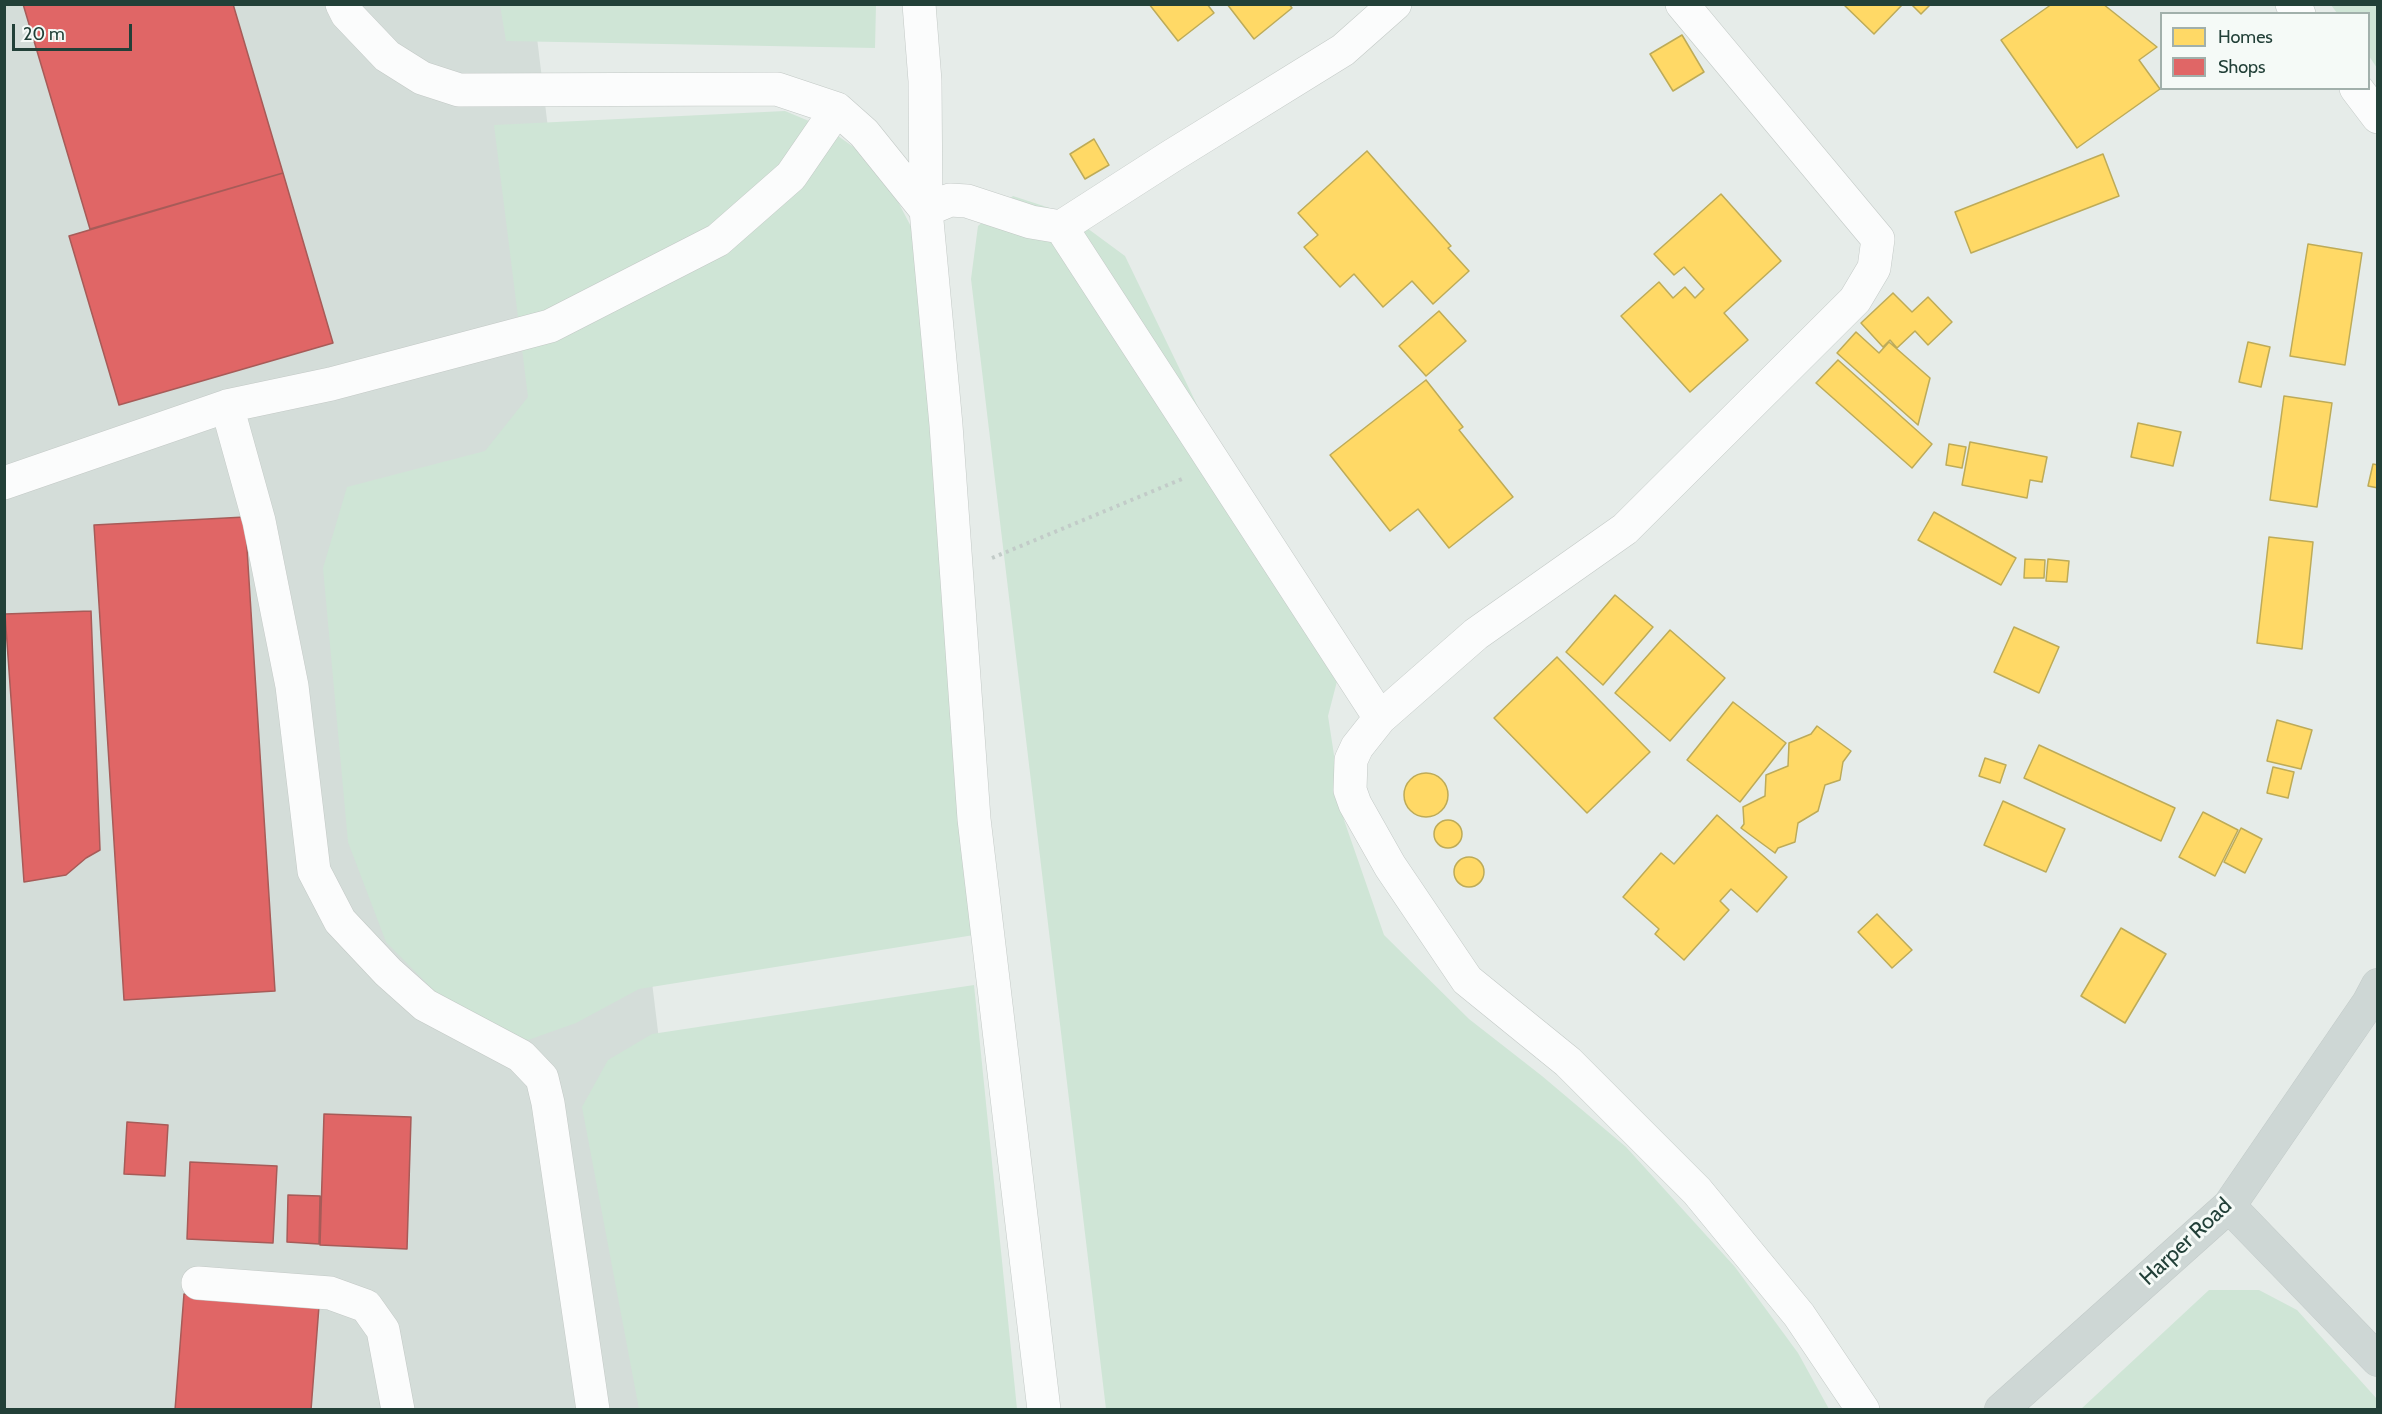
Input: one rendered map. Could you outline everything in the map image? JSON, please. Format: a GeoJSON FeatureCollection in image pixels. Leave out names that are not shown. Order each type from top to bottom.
{"type":"FeatureCollection","features":[{"type":"Feature","properties":{"kind":"main road","name":"Harper Road"},"geometry":{"type":"LineString","coordinates":[[2001,1410],[2229,1206],[2378,986]]}},
{"type":"Feature","properties":{"kind":"main road"},"geometry":{"type":"LineString","coordinates":[[2229,1206],[2374,1349]]}},
{"type":"Feature","properties":{"kind":"street"},"geometry":{"type":"LineString","coordinates":[[342,4],[347,14],[387,56],[422,78],[459,90],[777,89],[837,109],[864,133],[926,210]]}},
{"type":"Feature","properties":{"kind":"street"},"geometry":{"type":"LineString","coordinates":[[919,4],[925,81],[926,210],[946,425],[974,819],[1044,1410]]}},
{"type":"Feature","properties":{"kind":"street"},"geometry":{"type":"LineString","coordinates":[[926,210],[950,200],[967,201],[1031,222],[1061,227],[1342,50],[1395,4]]}},
{"type":"Feature","properties":{"kind":"street"},"geometry":{"type":"LineString","coordinates":[[1682,4],[1878,239],[1874,268],[1855,300],[1625,530],[1476,634],[1380,718],[1357,747],[1351,760],[1350,790],[1355,804],[1390,866],[1467,980],[1568,1062],[1697,1191],[1799,1315],[1863,1410]]}},
{"type":"Feature","properties":{"kind":"street"},"geometry":{"type":"LineString","coordinates":[[2358,90],[2378,117]]}},
{"type":"Feature","properties":{"kind":"street"},"geometry":{"type":"LineString","coordinates":[[4,483],[227,406],[331,384],[550,326],[718,240],[791,176],[837,109]]}},
{"type":"Feature","properties":{"kind":"street"},"geometry":{"type":"LineString","coordinates":[[1061,227],[1380,718]]}},
{"type":"Feature","properties":{"kind":"street"},"geometry":{"type":"LineString","coordinates":[[227,406],[259,520],[291,686],[314,871],[340,921],[388,972],[425,1005],[521,1056],[542,1078],[548,1103],[593,1410]]}},
{"type":"Feature","properties":{"kind":"street"},"geometry":{"type":"LineString","coordinates":[[198,1283],[330,1293],[366,1306],[383,1330],[398,1410]]}},
{"type":"Feature","properties":{"kind":"path"},"geometry":{"type":"LineString","coordinates":[[956,573],[1216,464]]}},
{"type":"Feature","properties":{"kind":"shaded area"},"geometry":{"type":"Polygon","coordinates":[[[5,5],[533,5],[704,1409],[5,1410],[5,5]]]}},
{"type":"Feature","properties":{"kind":"green space"},"geometry":{"type":"Polygon","coordinates":[[[500,5],[876,5],[875,48],[506,41],[500,5]]]}},
{"type":"Feature","properties":{"kind":"green space"},"geometry":{"type":"Polygon","coordinates":[[[2331,5],[2377,5],[2377,68],[2370,58],[2370,12],[2336,12],[2331,5]]]}},
{"type":"Feature","properties":{"kind":"green space"},"geometry":{"type":"Polygon","coordinates":[[[785,111],[828,129],[865,155],[895,196],[918,240],[974,935],[639,989],[576,1023],[528,1040],[465,1022],[386,942],[348,842],[323,568],[347,487],[485,451],[528,397],[494,125],[785,111]]]}},
{"type":"Feature","properties":{"kind":"green space"},"geometry":{"type":"Polygon","coordinates":[[[1013,196],[1068,214],[1125,256],[1228,469],[1343,658],[1328,716],[1344,820],[1384,935],[1469,1019],[1542,1076],[1626,1147],[1735,1267],[1798,1353],[1829,1409],[1106,1409],[971,279],[978,226],[1013,196]]]}},
{"type":"Feature","properties":{"kind":"green space"},"geometry":{"type":"Polygon","coordinates":[[[974,985],[1017,1409],[639,1409],[582,1107],[608,1060],[652,1034],[974,985]]]}},
{"type":"Feature","properties":{"kind":"green space"},"geometry":{"type":"Polygon","coordinates":[[[2209,1290],[2259,1290],[2297,1310],[2377,1399],[2377,1409],[2081,1409],[2209,1290]]]}},
{"type":"Feature","properties":{"kind":"building: Homes"},"geometry":{"type":"Polygon","coordinates":[[[1149,4],[1207,4],[1214,13],[1178,41],[1149,4]]]}},
{"type":"Feature","properties":{"kind":"building: Homes"},"geometry":{"type":"Polygon","coordinates":[[[1227,4],[1289,4],[1292,8],[1254,39],[1227,4]]]}},
{"type":"Feature","properties":{"kind":"building: Homes"},"geometry":{"type":"Polygon","coordinates":[[[1843,4],[1903,4],[1874,34],[1843,4]]]}},
{"type":"Feature","properties":{"kind":"building: Homes"},"geometry":{"type":"Polygon","coordinates":[[[1911,4],[1931,4],[1921,14],[1911,4]]]}},
{"type":"Feature","properties":{"kind":"building: Homes"},"geometry":{"type":"Polygon","coordinates":[[[2052,4],[2103,4],[2157,47],[2139,60],[2160,89],[2077,148],[2001,40],[2052,4]]]}},
{"type":"Feature","properties":{"kind":"building: Homes"},"geometry":{"type":"Polygon","coordinates":[[[1682,35],[1704,72],[1673,91],[1650,54],[1682,35]]]}},
{"type":"Feature","properties":{"kind":"building: Homes"},"geometry":{"type":"Polygon","coordinates":[[[1094,139],[1109,165],[1085,179],[1070,154],[1094,139]]]}},
{"type":"Feature","properties":{"kind":"building: Homes"},"geometry":{"type":"Polygon","coordinates":[[[1367,151],[1451,246],[1448,248],[1469,271],[1433,304],[1412,281],[1383,307],[1354,274],[1340,287],[1304,247],[1318,235],[1298,213],[1367,151]]]}},
{"type":"Feature","properties":{"kind":"building: Homes"},"geometry":{"type":"Polygon","coordinates":[[[2103,154],[2119,196],[1971,253],[1955,212],[2103,154]]]}},
{"type":"Feature","properties":{"kind":"building: Homes"},"geometry":{"type":"Polygon","coordinates":[[[1721,194],[1781,261],[1724,313],[1748,340],[1690,392],[1621,316],[1659,282],[1673,298],[1685,287],[1695,298],[1704,289],[1684,267],[1674,275],[1654,254],[1721,194]]]}},
{"type":"Feature","properties":{"kind":"building: Homes"},"geometry":{"type":"Polygon","coordinates":[[[2308,244],[2362,253],[2345,365],[2290,356],[2308,244]]]}},
{"type":"Feature","properties":{"kind":"building: Homes"},"geometry":{"type":"Polygon","coordinates":[[[1893,293],[1912,312],[1928,297],[1952,322],[1928,345],[1915,331],[1897,348],[1890,340],[1883,347],[1861,323],[1893,293]]]}},
{"type":"Feature","properties":{"kind":"building: Homes"},"geometry":{"type":"Polygon","coordinates":[[[1439,311],[1466,341],[1426,376],[1399,346],[1439,311]]]}},
{"type":"Feature","properties":{"kind":"building: Homes"},"geometry":{"type":"Polygon","coordinates":[[[1856,332],[1879,353],[1889,342],[1930,378],[1918,425],[1837,353],[1856,332]]]}},
{"type":"Feature","properties":{"kind":"building: Homes"},"geometry":{"type":"Polygon","coordinates":[[[2248,342],[2270,347],[2261,387],[2239,382],[2248,342]]]}},
{"type":"Feature","properties":{"kind":"building: Homes"},"geometry":{"type":"Polygon","coordinates":[[[1838,360],[1932,444],[1912,468],[1816,383],[1838,360]]]}},
{"type":"Feature","properties":{"kind":"building: Homes"},"geometry":{"type":"Polygon","coordinates":[[[1426,380],[1463,427],[1459,430],[1513,497],[1449,548],[1418,509],[1390,531],[1330,455],[1426,380]]]}},
{"type":"Feature","properties":{"kind":"building: Homes"},"geometry":{"type":"Polygon","coordinates":[[[2284,396],[2332,403],[2317,507],[2270,500],[2284,396]]]}},
{"type":"Feature","properties":{"kind":"building: Homes"},"geometry":{"type":"Polygon","coordinates":[[[2138,423],[2181,432],[2173,466],[2131,457],[2138,423]]]}},
{"type":"Feature","properties":{"kind":"building: Homes"},"geometry":{"type":"Polygon","coordinates":[[[1970,442],[2047,457],[2042,482],[2030,480],[2027,498],[1962,485],[1970,442]]]}},
{"type":"Feature","properties":{"kind":"building: Homes"},"geometry":{"type":"Polygon","coordinates":[[[1949,444],[1966,447],[1962,468],[1946,465],[1949,444]]]}},
{"type":"Feature","properties":{"kind":"building: Homes"},"geometry":{"type":"Polygon","coordinates":[[[2373,464],[2378,465],[2378,488],[2368,486],[2373,464]]]}},
{"type":"Feature","properties":{"kind":"building: Homes"},"geometry":{"type":"Polygon","coordinates":[[[1934,512],[2016,558],[2001,585],[1918,540],[1934,512]]]}},
{"type":"Feature","properties":{"kind":"building: Homes"},"geometry":{"type":"Polygon","coordinates":[[[2269,537],[2313,542],[2302,649],[2257,643],[2269,537]]]}},
{"type":"Feature","properties":{"kind":"building: Homes"},"geometry":{"type":"Polygon","coordinates":[[[2025,559],[2045,560],[2044,578],[2024,578],[2025,559]]]}},
{"type":"Feature","properties":{"kind":"building: Homes"},"geometry":{"type":"Polygon","coordinates":[[[2048,559],[2069,561],[2067,582],[2046,581],[2048,559]]]}},
{"type":"Feature","properties":{"kind":"building: Homes"},"geometry":{"type":"Polygon","coordinates":[[[1615,595],[1653,627],[1603,685],[1566,652],[1615,595]]]}},
{"type":"Feature","properties":{"kind":"building: Homes"},"geometry":{"type":"Polygon","coordinates":[[[2014,627],[2059,647],[2039,693],[1994,672],[2014,627]]]}},
{"type":"Feature","properties":{"kind":"building: Homes"},"geometry":{"type":"Polygon","coordinates":[[[1670,630],[1725,678],[1670,741],[1615,693],[1670,630]]]}},
{"type":"Feature","properties":{"kind":"building: Homes"},"geometry":{"type":"Polygon","coordinates":[[[1557,657],[1650,752],[1587,813],[1494,718],[1557,657]]]}},
{"type":"Feature","properties":{"kind":"building: Homes"},"geometry":{"type":"Polygon","coordinates":[[[1733,702],[1786,743],[1740,802],[1687,760],[1733,702]]]}},
{"type":"Feature","properties":{"kind":"building: Homes"},"geometry":{"type":"Polygon","coordinates":[[[2277,720],[2312,730],[2301,769],[2267,761],[2277,720]]]}},
{"type":"Feature","properties":{"kind":"building: Homes"},"geometry":{"type":"Polygon","coordinates":[[[1817,726],[1851,751],[1843,762],[1840,780],[1825,785],[1818,811],[1798,823],[1795,842],[1778,848],[1775,853],[1741,828],[1744,824],[1743,807],[1765,796],[1766,775],[1788,766],[1789,743],[1811,734],[1817,726]]]}},
{"type":"Feature","properties":{"kind":"building: Homes"},"geometry":{"type":"Polygon","coordinates":[[[2039,745],[2175,808],[2161,841],[2024,778],[2039,745]]]}},
{"type":"Feature","properties":{"kind":"building: Homes"},"geometry":{"type":"Polygon","coordinates":[[[1985,758],[2006,765],[2000,783],[1979,776],[1985,758]]]}},
{"type":"Feature","properties":{"kind":"building: Homes"},"geometry":{"type":"Polygon","coordinates":[[[2273,767],[2294,772],[2288,798],[2267,793],[2273,767]]]}},
{"type":"Feature","properties":{"kind":"building: Homes"},"geometry":{"type":"Polygon","coordinates":[[[1426,773],[1435,774],[1442,779],[1447,786],[1447,804],[1442,811],[1435,816],[1426,817],[1417,816],[1410,811],[1405,804],[1404,795],[1405,786],[1410,779],[1417,774],[1426,773]]]}},
{"type":"Feature","properties":{"kind":"building: Homes"},"geometry":{"type":"Polygon","coordinates":[[[2003,801],[2065,829],[2046,872],[1984,845],[2003,801]]]}},
{"type":"Feature","properties":{"kind":"building: Homes"},"geometry":{"type":"Polygon","coordinates":[[[2203,812],[2238,830],[2215,876],[2179,857],[2203,812]]]}},
{"type":"Feature","properties":{"kind":"building: Homes"},"geometry":{"type":"Polygon","coordinates":[[[1717,815],[1787,877],[1757,912],[1731,889],[1720,901],[1729,910],[1684,960],[1655,934],[1659,929],[1623,897],[1661,853],[1674,864],[1717,815]]]}},
{"type":"Feature","properties":{"kind":"building: Homes"},"geometry":{"type":"Polygon","coordinates":[[[1448,820],[1458,824],[1462,834],[1458,844],[1448,848],[1438,844],[1434,834],[1438,824],[1448,820]]]}},
{"type":"Feature","properties":{"kind":"building: Homes"},"geometry":{"type":"Polygon","coordinates":[[[2241,828],[2262,839],[2245,873],[2224,862],[2241,828]]]}},
{"type":"Feature","properties":{"kind":"building: Homes"},"geometry":{"type":"Polygon","coordinates":[[[1469,857],[1475,858],[1483,866],[1483,878],[1475,886],[1469,887],[1463,886],[1455,878],[1454,872],[1455,866],[1463,858],[1469,857]]]}},
{"type":"Feature","properties":{"kind":"building: Homes"},"geometry":{"type":"Polygon","coordinates":[[[1877,914],[1912,950],[1892,968],[1858,932],[1877,914]]]}},
{"type":"Feature","properties":{"kind":"building: Homes"},"geometry":{"type":"Polygon","coordinates":[[[2121,928],[2166,954],[2125,1023],[2081,996],[2121,928]]]}},
{"type":"Feature","properties":{"kind":"building: Shops"},"geometry":{"type":"Polygon","coordinates":[[[23,4],[233,4],[283,173],[90,229],[23,4]]]}},
{"type":"Feature","properties":{"kind":"building: Shops"},"geometry":{"type":"Polygon","coordinates":[[[283,173],[333,343],[119,405],[69,236],[283,173]]]}},
{"type":"Feature","properties":{"kind":"building: Shops"},"geometry":{"type":"Polygon","coordinates":[[[245,517],[275,991],[124,1000],[94,525],[245,517]]]}},
{"type":"Feature","properties":{"kind":"building: Shops"},"geometry":{"type":"Polygon","coordinates":[[[91,611],[100,850],[86,858],[66,875],[24,882],[5,614],[91,611]]]}},
{"type":"Feature","properties":{"kind":"building: Shops"},"geometry":{"type":"Polygon","coordinates":[[[324,1114],[411,1117],[407,1249],[320,1245],[324,1114]]]}},
{"type":"Feature","properties":{"kind":"building: Shops"},"geometry":{"type":"Polygon","coordinates":[[[127,1122],[168,1125],[165,1176],[124,1174],[127,1122]]]}},
{"type":"Feature","properties":{"kind":"building: Shops"},"geometry":{"type":"Polygon","coordinates":[[[190,1162],[277,1166],[273,1243],[187,1239],[190,1162]]]}},
{"type":"Feature","properties":{"kind":"building: Shops"},"geometry":{"type":"Polygon","coordinates":[[[288,1195],[320,1196],[319,1244],[287,1242],[288,1195]]]}},
{"type":"Feature","properties":{"kind":"building: Shops"},"geometry":{"type":"Polygon","coordinates":[[[184,1294],[319,1306],[311,1410],[175,1410],[184,1294]]]}}]}
